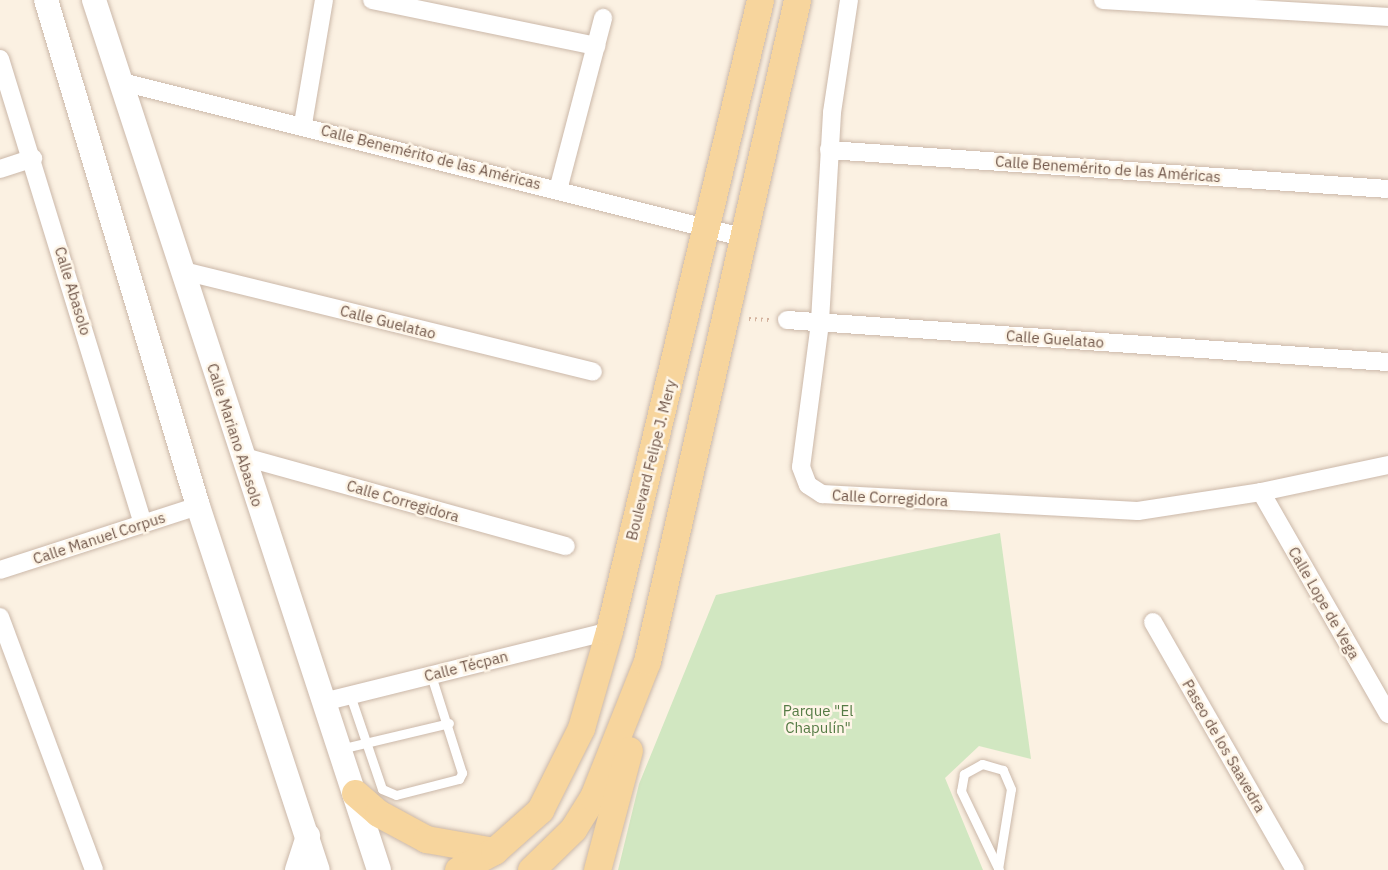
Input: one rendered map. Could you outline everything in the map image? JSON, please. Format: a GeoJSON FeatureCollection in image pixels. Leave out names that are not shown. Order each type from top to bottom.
{"type":"FeatureCollection","features":[{"type":"Feature","properties":{"kind":"main road"},"geometry":{"type":"LineString","coordinates":[[46,0],[198,506],[318,870]]}},
{"type":"Feature","properties":{"kind":"main road","name":"Calle Mariano Abasolo"},"geometry":{"type":"LineString","coordinates":[[94,0],[241,456],[379,870]]}},
{"type":"Feature","properties":{"kind":"main road","name":"Boulevard Felipe J. Mery"},"geometry":{"type":"LineString","coordinates":[[458,870],[494,851],[540,810],[581,728],[609,631],[708,228],[760,0]]}},
{"type":"Feature","properties":{"kind":"main road"},"geometry":{"type":"LineString","coordinates":[[597,870],[647,661],[797,0]]}},
{"type":"Feature","properties":{"kind":"main road"},"geometry":{"type":"LineString","coordinates":[[531,870],[567,837],[610,761],[647,661]]}},
{"type":"Feature","properties":{"kind":"main road"},"geometry":{"type":"LineString","coordinates":[[355,793],[386,818],[426,839],[494,851]]}},
{"type":"Feature","properties":{"kind":"main road"},"geometry":{"type":"LineString","coordinates":[[540,810],[552,827],[567,837]]}},
{"type":"Feature","properties":{"kind":"main road"},"geometry":{"type":"LineString","coordinates":[[297,870],[308,836]]}},
{"type":"Feature","properties":{"kind":"street","name":"Calle Benemérito de las Américas"},"geometry":{"type":"LineString","coordinates":[[303,124],[324,0]]}},
{"type":"Feature","properties":{"kind":"street"},"geometry":{"type":"LineString","coordinates":[[372,0],[596,46]]}},
{"type":"Feature","properties":{"kind":"street","name":"Calle Corregidora"},"geometry":{"type":"LineString","coordinates":[[849,0],[829,150],[820,323],[801,467],[808,485],[822,494],[1120,511],[1261,492],[1388,465]]}},
{"type":"Feature","properties":{"kind":"street"},"geometry":{"type":"LineString","coordinates":[[1103,0],[1388,17]]}},
{"type":"Feature","properties":{"kind":"street","name":"Calle Benemérito de las Américas"},"geometry":{"type":"LineString","coordinates":[[558,190],[603,18]]}},
{"type":"Feature","properties":{"kind":"street","name":"Calle Abasolo"},"geometry":{"type":"LineString","coordinates":[[0,59],[33,158],[144,524]]}},
{"type":"Feature","properties":{"kind":"street","name":"Calle Benemérito de las Américas"},"geometry":{"type":"LineString","coordinates":[[122,82],[303,124],[742,237]]}},
{"type":"Feature","properties":{"kind":"street","name":"Calle Benemérito de las Américas"},"geometry":{"type":"LineString","coordinates":[[829,150],[1388,189]]}},
{"type":"Feature","properties":{"kind":"street"},"geometry":{"type":"LineString","coordinates":[[0,169],[33,158]]}},
{"type":"Feature","properties":{"kind":"street","name":"Calle Guelatao"},"geometry":{"type":"LineString","coordinates":[[183,271],[593,372]]}},
{"type":"Feature","properties":{"kind":"street","name":"Calle Guelatao"},"geometry":{"type":"LineString","coordinates":[[787,321],[1388,362]]}},
{"type":"Feature","properties":{"kind":"street","name":"Calle Corregidora"},"geometry":{"type":"LineString","coordinates":[[241,456],[566,546]]}},
{"type":"Feature","properties":{"kind":"street","name":"Calle Lope de Vega"},"geometry":{"type":"LineString","coordinates":[[1261,492],[1388,714]]}},
{"type":"Feature","properties":{"kind":"street","name":"Calle Manuel Corpus"},"geometry":{"type":"LineString","coordinates":[[0,570],[198,506]]}},
{"type":"Feature","properties":{"kind":"street"},"geometry":{"type":"LineString","coordinates":[[0,617],[94,870]]}},
{"type":"Feature","properties":{"kind":"street","name":"Paseo de los Saavedra"},"geometry":{"type":"LineString","coordinates":[[1153,622],[1295,870]]}},
{"type":"Feature","properties":{"kind":"street","name":"Calle Técpan"},"geometry":{"type":"LineString","coordinates":[[323,702],[609,631]]}},
{"type":"Feature","properties":{"kind":"lane"},"geometry":{"type":"LineString","coordinates":[[350,695],[382,789],[396,795],[459,778],[462,764],[431,675]]}},
{"type":"Feature","properties":{"kind":"lane"},"geometry":{"type":"LineString","coordinates":[[340,749],[449,723]]}},
{"type":"Feature","properties":{"kind":"lane"},"geometry":{"type":"LineString","coordinates":[[982,764],[1003,770],[1011,789],[999,869],[961,791],[964,774],[982,764]]}},
{"type":"Feature","properties":{"kind":"path"},"geometry":{"type":"LineString","coordinates":[[723,318],[787,321]]}},
{"type":"Feature","properties":{"kind":"green space","name":"Parque \"El Chapulín\""},"geometry":{"type":"Polygon","coordinates":[[[1000,533],[1031,759],[979,746],[945,778],[983,870],[618,870],[639,784],[716,595],[1000,533]]]}}]}
